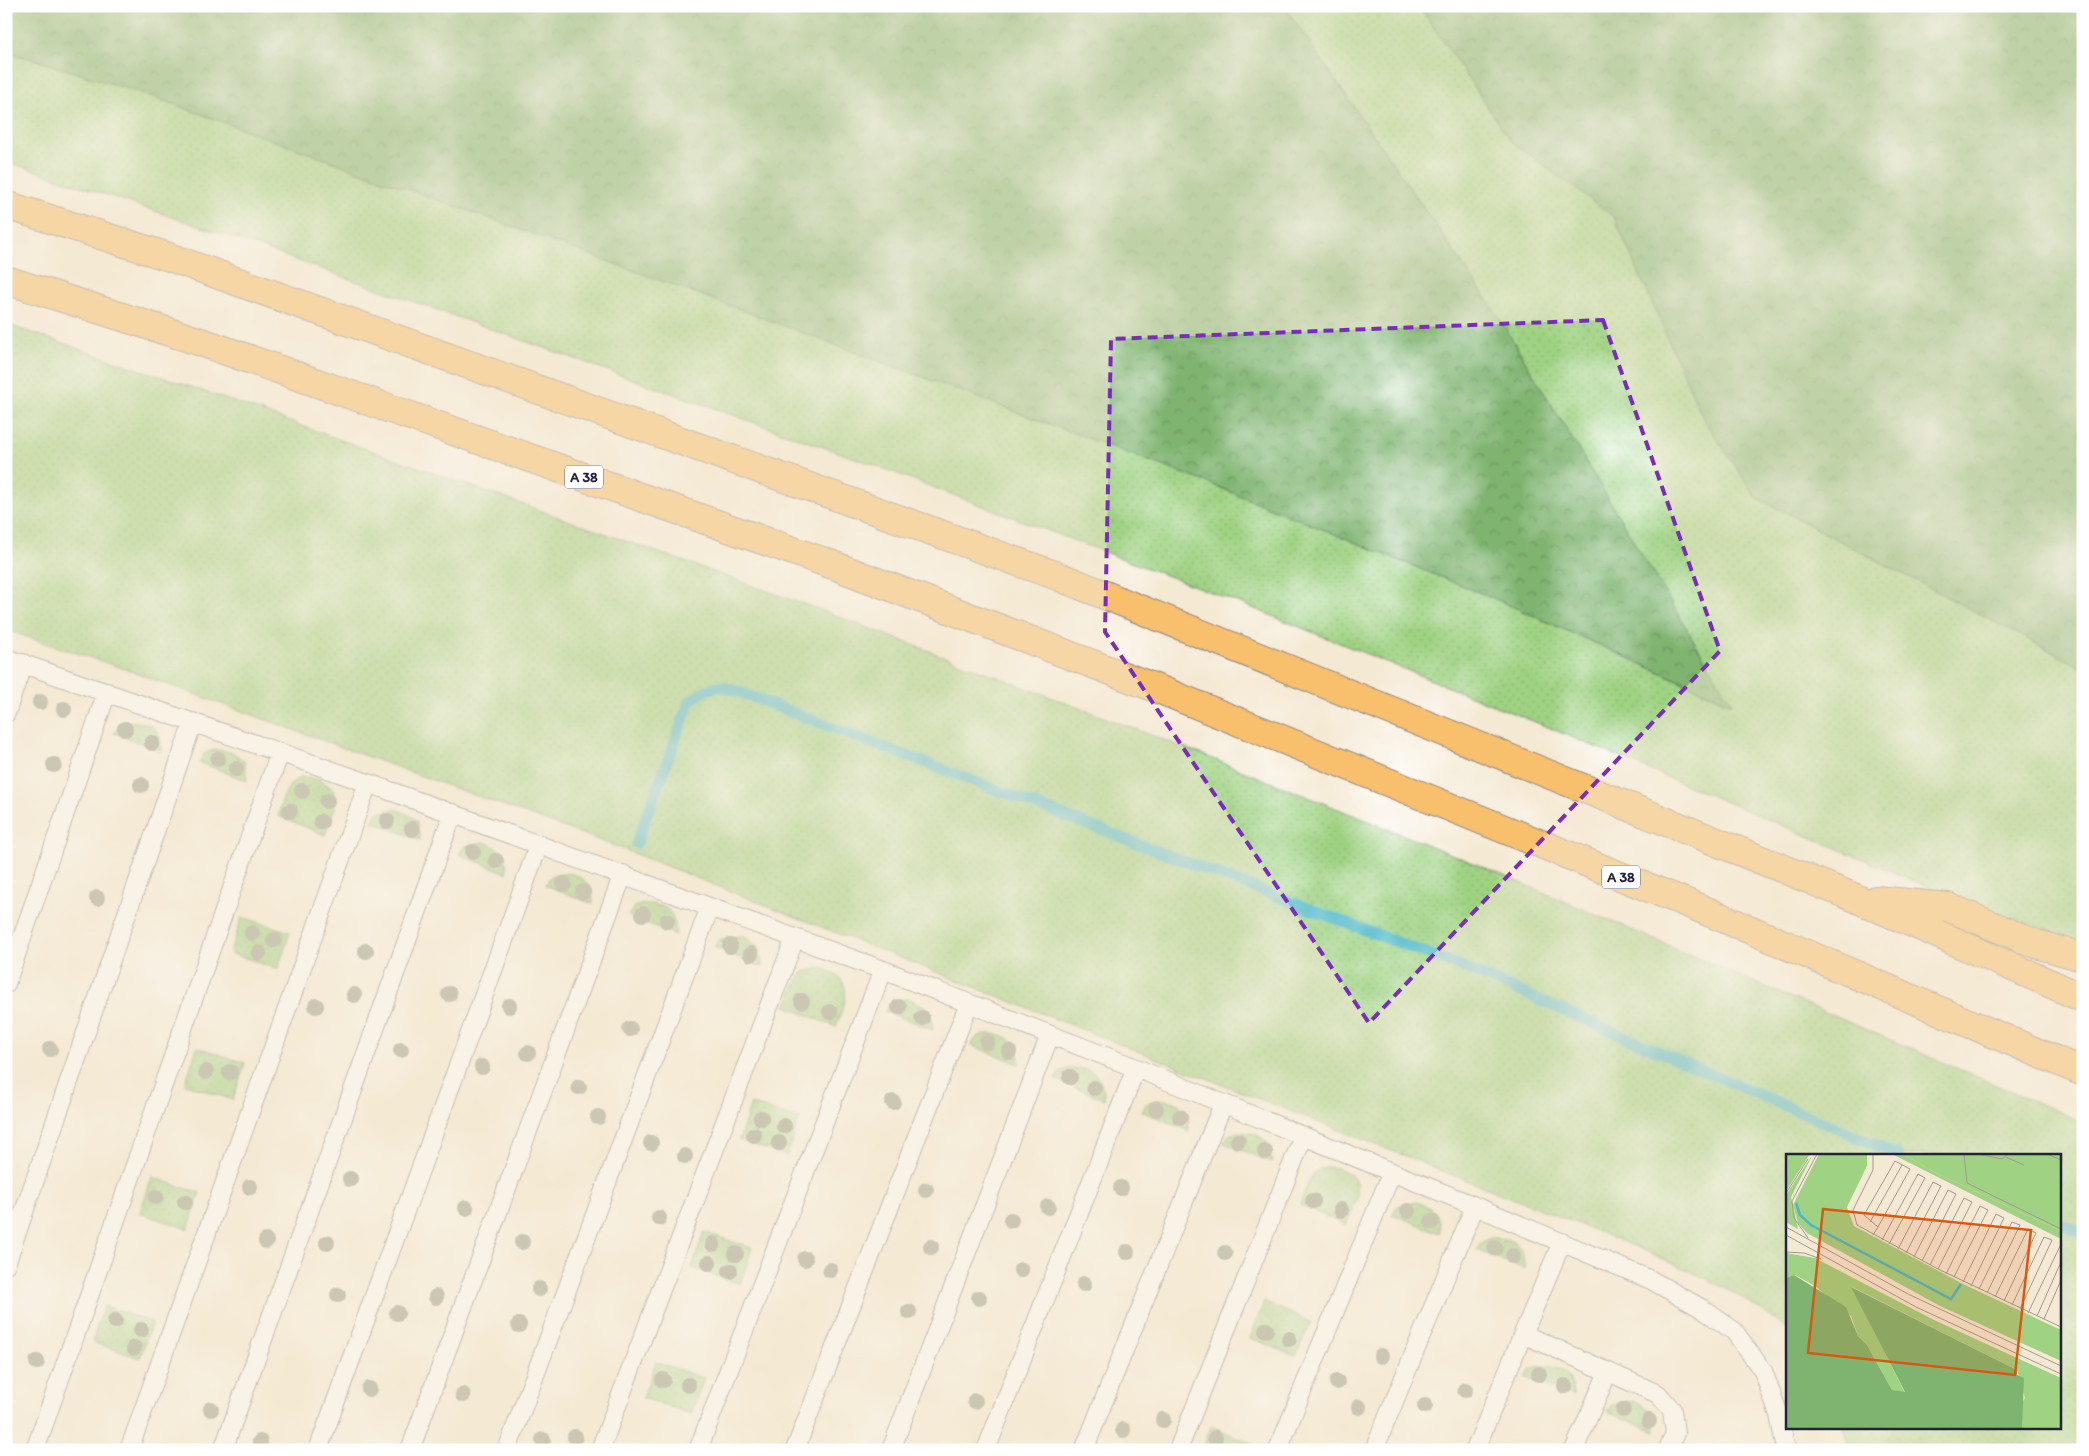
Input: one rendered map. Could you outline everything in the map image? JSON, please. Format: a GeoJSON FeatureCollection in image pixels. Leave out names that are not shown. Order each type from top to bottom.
{"type":"FeatureCollection","features":[{"type":"Feature","properties":{"kind":"highway"},"geometry":{"type":"LineString","coordinates":[[6,205],[166,256],[1060,577],[1852,898],[2083,998]]}},
{"type":"Feature","properties":{"kind":"highway","name":"A 38"},"geometry":{"type":"LineString","coordinates":[[6,280],[201,342],[833,565],[1158,688],[1704,910],[2083,1072]]}},
{"type":"Feature","properties":{"kind":"highway"},"geometry":{"type":"LineString","coordinates":[[1852,898],[1948,906],[2036,944],[2083,957]]}},
{"type":"Feature","properties":{"kind":"lane"},"geometry":{"type":"LineString","coordinates":[[6,712],[15,661],[368,783],[883,970],[1136,1068],[1562,1242],[1651,1280],[1701,1308],[1734,1331],[1763,1372],[1779,1416],[1786,1450]]}},
{"type":"Feature","properties":{"kind":"lane"},"geometry":{"type":"LineString","coordinates":[[6,984],[107,692]]}},
{"type":"Feature","properties":{"kind":"lane"},"geometry":{"type":"LineString","coordinates":[[6,1264],[193,722]]}},
{"type":"Feature","properties":{"kind":"lane"},"geometry":{"type":"LineString","coordinates":[[35,1450],[280,752]]}},
{"type":"Feature","properties":{"kind":"lane"},"geometry":{"type":"LineString","coordinates":[[129,1450],[368,783]]}},
{"type":"Feature","properties":{"kind":"lane"},"geometry":{"type":"LineString","coordinates":[[223,1450],[452,813]]}},
{"type":"Feature","properties":{"kind":"lane"},"geometry":{"type":"LineString","coordinates":[[318,1450],[539,844]]}},
{"type":"Feature","properties":{"kind":"lane"},"geometry":{"type":"LineString","coordinates":[[410,1450],[623,874]]}},
{"type":"Feature","properties":{"kind":"lane"},"geometry":{"type":"LineString","coordinates":[[507,1450],[710,907]]}},
{"type":"Feature","properties":{"kind":"lane"},"geometry":{"type":"LineString","coordinates":[[600,1450],[795,938]]}},
{"type":"Feature","properties":{"kind":"lane"},"geometry":{"type":"LineString","coordinates":[[698,1450],[883,970]]}},
{"type":"Feature","properties":{"kind":"lane"},"geometry":{"type":"LineString","coordinates":[[795,1450],[969,1003]]}},
{"type":"Feature","properties":{"kind":"lane"},"geometry":{"type":"LineString","coordinates":[[891,1450],[1050,1036]]}},
{"type":"Feature","properties":{"kind":"lane"},"geometry":{"type":"LineString","coordinates":[[986,1450],[1136,1068]]}},
{"type":"Feature","properties":{"kind":"lane"},"geometry":{"type":"LineString","coordinates":[[1084,1450],[1223,1104]]}},
{"type":"Feature","properties":{"kind":"lane"},"geometry":{"type":"LineString","coordinates":[[1178,1450],[1304,1136]]}},
{"type":"Feature","properties":{"kind":"lane"},"geometry":{"type":"LineString","coordinates":[[1278,1450],[1392,1172]]}},
{"type":"Feature","properties":{"kind":"lane"},"geometry":{"type":"LineString","coordinates":[[1374,1450],[1475,1206]]}},
{"type":"Feature","properties":{"kind":"lane"},"geometry":{"type":"LineString","coordinates":[[1475,1450],[1562,1242]]}},
{"type":"Feature","properties":{"kind":"lane"},"geometry":{"type":"LineString","coordinates":[[1523,1334],[1658,1394],[1672,1410],[1675,1433],[1668,1450]]}},
{"type":"Feature","properties":{"kind":"lane"},"geometry":{"type":"LineString","coordinates":[[1574,1450],[1608,1372]]}},
{"type":"Feature","properties":{"kind":"highlighted area"},"geometry":{"type":"Polygon","coordinates":[[[1603,320],[1720,651],[1369,1023],[1105,632],[1111,339],[1603,320]]]}},
{"type":"Feature","properties":{"kind":"green space"},"geometry":{"type":"Polygon","coordinates":[[[6,6],[1284,6],[1495,311],[1732,704],[1500,601],[1206,482],[679,287],[151,96],[6,51],[6,6]]]}},
{"type":"Feature","properties":{"kind":"green space"},"geometry":{"type":"Polygon","coordinates":[[[1284,6],[1419,6],[1511,141],[1614,217],[1703,418],[1756,497],[2083,668],[2083,942],[1960,900],[1550,728],[1245,605],[874,465],[237,239],[6,161],[6,51],[151,96],[679,287],[1206,482],[1500,601],[1731,704],[1495,311],[1284,6]]]}},
{"type":"Feature","properties":{"kind":"green space"},"geometry":{"type":"Polygon","coordinates":[[[1419,6],[2083,6],[2083,668],[1756,497],[1703,418],[1614,217],[1511,141],[1419,6]]]}},
{"type":"Feature","properties":{"kind":"green space"},"geometry":{"type":"Polygon","coordinates":[[[6,324],[186,385],[821,610],[1188,749],[1491,870],[2083,1122],[2083,1450],[1850,1450],[1843,1428],[2062,1428],[2062,1154],[1786,1154],[1786,1329],[1771,1317],[1734,1293],[1634,1246],[615,846],[125,669],[6,630],[6,324]]]}},
{"type":"Feature","properties":{"kind":"green space"},"geometry":{"type":"Polygon","coordinates":[[[129,722],[143,723],[154,728],[160,737],[161,751],[114,733],[120,725],[129,722]]]}},
{"type":"Feature","properties":{"kind":"green space"},"geometry":{"type":"Polygon","coordinates":[[[214,750],[231,753],[245,762],[247,781],[199,762],[205,753],[214,750]]]}},
{"type":"Feature","properties":{"kind":"green space"},"geometry":{"type":"Polygon","coordinates":[[[302,777],[319,779],[333,789],[335,808],[325,835],[278,816],[288,788],[302,777]]]}},
{"type":"Feature","properties":{"kind":"green space"},"geometry":{"type":"Polygon","coordinates":[[[396,809],[417,821],[420,840],[372,821],[377,813],[396,809]]]}},
{"type":"Feature","properties":{"kind":"green space"},"geometry":{"type":"Polygon","coordinates":[[[484,842],[502,853],[506,861],[507,873],[459,854],[465,846],[484,842]]]}},
{"type":"Feature","properties":{"kind":"green space"},"geometry":{"type":"Polygon","coordinates":[[[570,873],[588,884],[592,892],[593,904],[545,885],[551,876],[570,873]]]}},
{"type":"Feature","properties":{"kind":"green space"},"geometry":{"type":"Polygon","coordinates":[[[643,904],[658,905],[668,910],[674,920],[676,935],[628,916],[634,907],[643,904]]]}},
{"type":"Feature","properties":{"kind":"green space"},"geometry":{"type":"Polygon","coordinates":[[[242,917],[290,932],[278,969],[230,953],[242,917]]]}},
{"type":"Feature","properties":{"kind":"green space"},"geometry":{"type":"Polygon","coordinates":[[[739,936],[746,938],[760,948],[762,967],[714,947],[720,939],[739,936]]]}},
{"type":"Feature","properties":{"kind":"green space"},"geometry":{"type":"Polygon","coordinates":[[[822,968],[840,979],[846,992],[843,1008],[836,1027],[786,1006],[797,980],[803,972],[822,968]]]}},
{"type":"Feature","properties":{"kind":"green space"},"geometry":{"type":"Polygon","coordinates":[[[909,999],[930,1011],[933,1030],[885,1011],[895,1002],[909,999]]]}},
{"type":"Feature","properties":{"kind":"green space"},"geometry":{"type":"Polygon","coordinates":[[[986,1034],[1000,1035],[1011,1040],[1017,1049],[1019,1064],[971,1045],[977,1037],[986,1034]]]}},
{"type":"Feature","properties":{"kind":"green space"},"geometry":{"type":"Polygon","coordinates":[[[197,1047],[245,1063],[233,1100],[185,1084],[197,1047]]]}},
{"type":"Feature","properties":{"kind":"green space"},"geometry":{"type":"Polygon","coordinates":[[[1079,1068],[1096,1075],[1102,1084],[1104,1099],[1055,1079],[1061,1071],[1079,1068]]]}},
{"type":"Feature","properties":{"kind":"green space"},"geometry":{"type":"Polygon","coordinates":[[[1156,1100],[1171,1101],[1181,1106],[1187,1116],[1189,1131],[1141,1111],[1147,1103],[1156,1100]]]}},
{"type":"Feature","properties":{"kind":"green space"},"geometry":{"type":"Polygon","coordinates":[[[751,1104],[799,1119],[787,1156],[739,1140],[751,1104]]]}},
{"type":"Feature","properties":{"kind":"green space"},"geometry":{"type":"Polygon","coordinates":[[[1238,1132],[1259,1136],[1266,1141],[1269,1144],[1272,1163],[1224,1143],[1229,1135],[1238,1132]]]}},
{"type":"Feature","properties":{"kind":"green space"},"geometry":{"type":"Polygon","coordinates":[[[1325,1167],[1341,1170],[1355,1179],[1358,1197],[1346,1225],[1300,1205],[1311,1177],[1319,1169],[1325,1167]]]}},
{"type":"Feature","properties":{"kind":"green space"},"geometry":{"type":"Polygon","coordinates":[[[152,1177],[200,1193],[188,1229],[140,1213],[152,1177]]]}},
{"type":"Feature","properties":{"kind":"green space"},"geometry":{"type":"Polygon","coordinates":[[[1417,1202],[1435,1213],[1439,1221],[1440,1233],[1392,1214],[1398,1206],[1417,1202]]]}},
{"type":"Feature","properties":{"kind":"green space"},"geometry":{"type":"Polygon","coordinates":[[[704,1232],[752,1248],[740,1284],[692,1268],[704,1232]]]}},
{"type":"Feature","properties":{"kind":"green space"},"geometry":{"type":"Polygon","coordinates":[[[1491,1238],[1506,1239],[1516,1244],[1522,1254],[1524,1269],[1476,1250],[1482,1241],[1491,1238]]]}},
{"type":"Feature","properties":{"kind":"green space"},"geometry":{"type":"Polygon","coordinates":[[[1264,1302],[1311,1322],[1296,1356],[1250,1338],[1264,1302]]]}},
{"type":"Feature","properties":{"kind":"green space"},"geometry":{"type":"Polygon","coordinates":[[[104,1306],[152,1322],[140,1358],[92,1342],[104,1306]]]}},
{"type":"Feature","properties":{"kind":"green space"},"geometry":{"type":"Polygon","coordinates":[[[656,1362],[704,1378],[691,1414],[643,1398],[656,1362]]]}},
{"type":"Feature","properties":{"kind":"green space"},"geometry":{"type":"Polygon","coordinates":[[[1548,1366],[1565,1373],[1571,1382],[1573,1396],[1525,1377],[1531,1369],[1548,1366]]]}},
{"type":"Feature","properties":{"kind":"green space"},"geometry":{"type":"Polygon","coordinates":[[[1633,1401],[1653,1413],[1655,1431],[1607,1412],[1613,1404],[1633,1401]]]}},
{"type":"Feature","properties":{"kind":"green space"},"geometry":{"type":"Polygon","coordinates":[[[1211,1426],[1258,1446],[1256,1450],[1202,1450],[1211,1426]]]}},
{"type":"Feature","properties":{"kind":"waterway"},"geometry":{"type":"LineString","coordinates":[[636,844],[690,701],[706,690],[723,686],[1465,968],[1897,1154]]}},
{"type":"Feature","properties":{"kind":"waterway"},"geometry":{"type":"LineString","coordinates":[[2062,1225],[2083,1233]]}}]}
